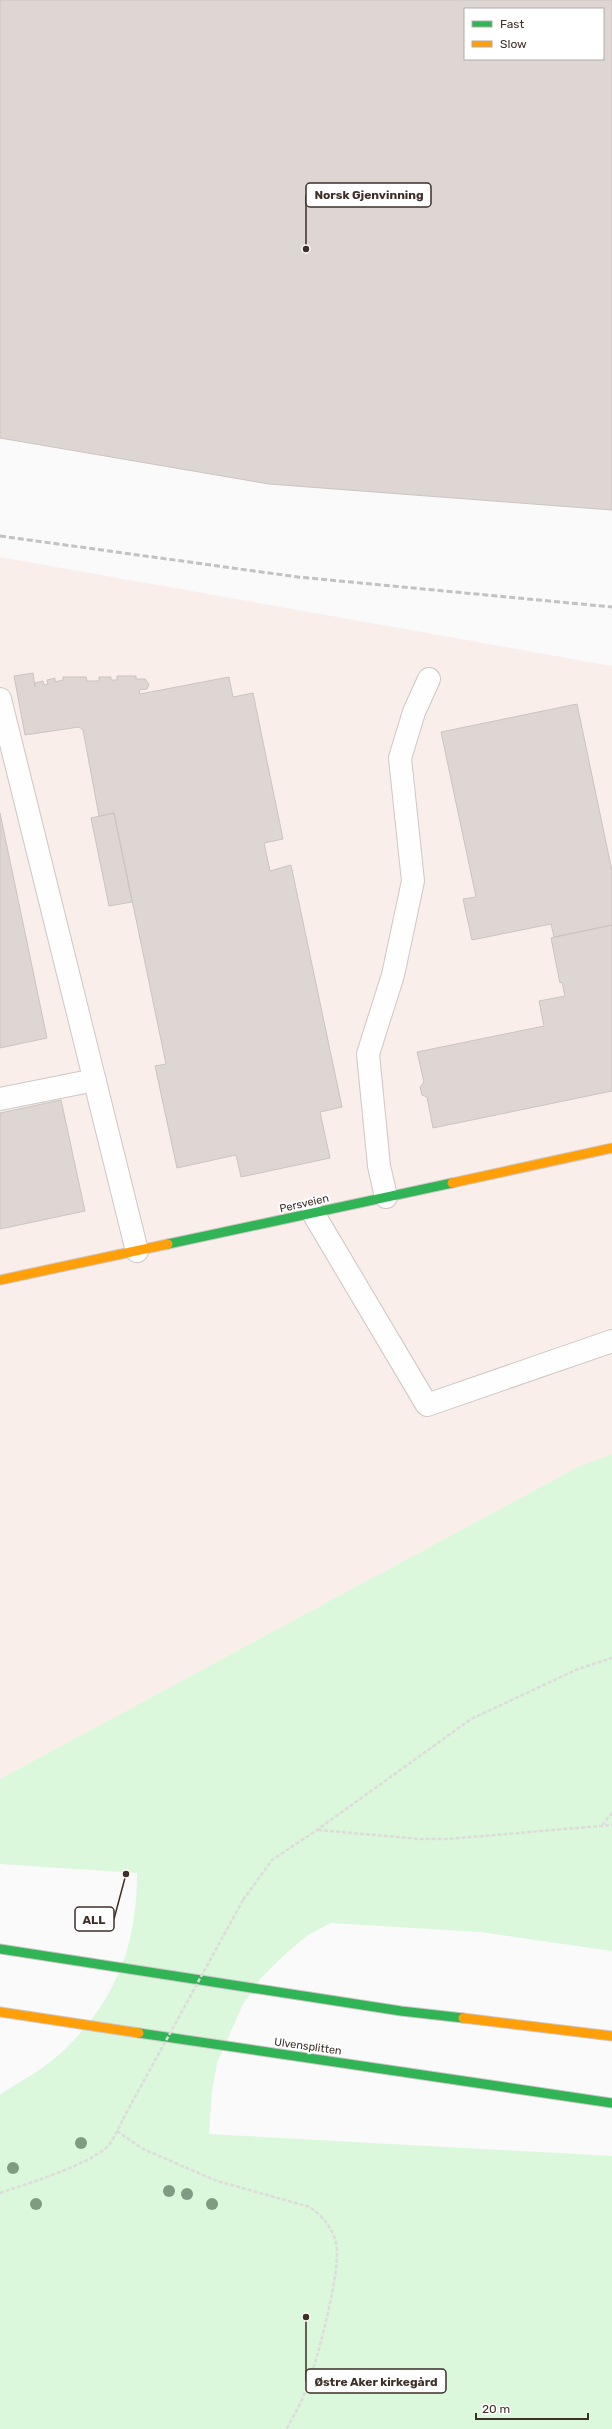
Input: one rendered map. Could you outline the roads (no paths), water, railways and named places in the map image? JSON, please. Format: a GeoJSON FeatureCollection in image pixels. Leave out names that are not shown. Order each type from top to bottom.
{"type":"FeatureCollection","features":[{"type":"Feature","properties":{"kind":"main road","name":"Persveien"},"geometry":{"type":"LineString","coordinates":[[0,1280],[612,1148]]}},
{"type":"Feature","properties":{"kind":"main road"},"geometry":{"type":"LineString","coordinates":[[0,1949],[401,2011],[612,2036]]}},
{"type":"Feature","properties":{"kind":"main road","name":"Ulvensplitten"},"geometry":{"type":"LineString","coordinates":[[0,2012],[612,2103]]}},
{"type":"Feature","properties":{"kind":"lane"},"geometry":{"type":"LineString","coordinates":[[386,1197],[379,1166],[368,1054],[393,975],[413,880],[400,758],[414,712],[429,679]]}},
{"type":"Feature","properties":{"kind":"lane"},"geometry":{"type":"LineString","coordinates":[[0,699],[137,1251]]}},
{"type":"Feature","properties":{"kind":"lane"},"geometry":{"type":"LineString","coordinates":[[0,1099],[95,1080]]}},
{"type":"Feature","properties":{"kind":"lane"},"geometry":{"type":"LineString","coordinates":[[313,1213],[427,1405],[612,1341]]}},
{"type":"Feature","properties":{"kind":"railway"},"geometry":{"type":"LineString","coordinates":[[0,536],[298,577],[612,607]]}},
{"type":"Feature","properties":{"kind":"place","name":"Norsk Gjenvinning"},"geometry":{"type":"Point","coordinates":[306,249]}},
{"type":"Feature","properties":{"kind":"place","name":"ALL"},"geometry":{"type":"Point","coordinates":[126,1874]}},
{"type":"Feature","properties":{"kind":"place","name":"Østre Aker kirkegård"},"geometry":{"type":"Point","coordinates":[306,2317]}}]}
